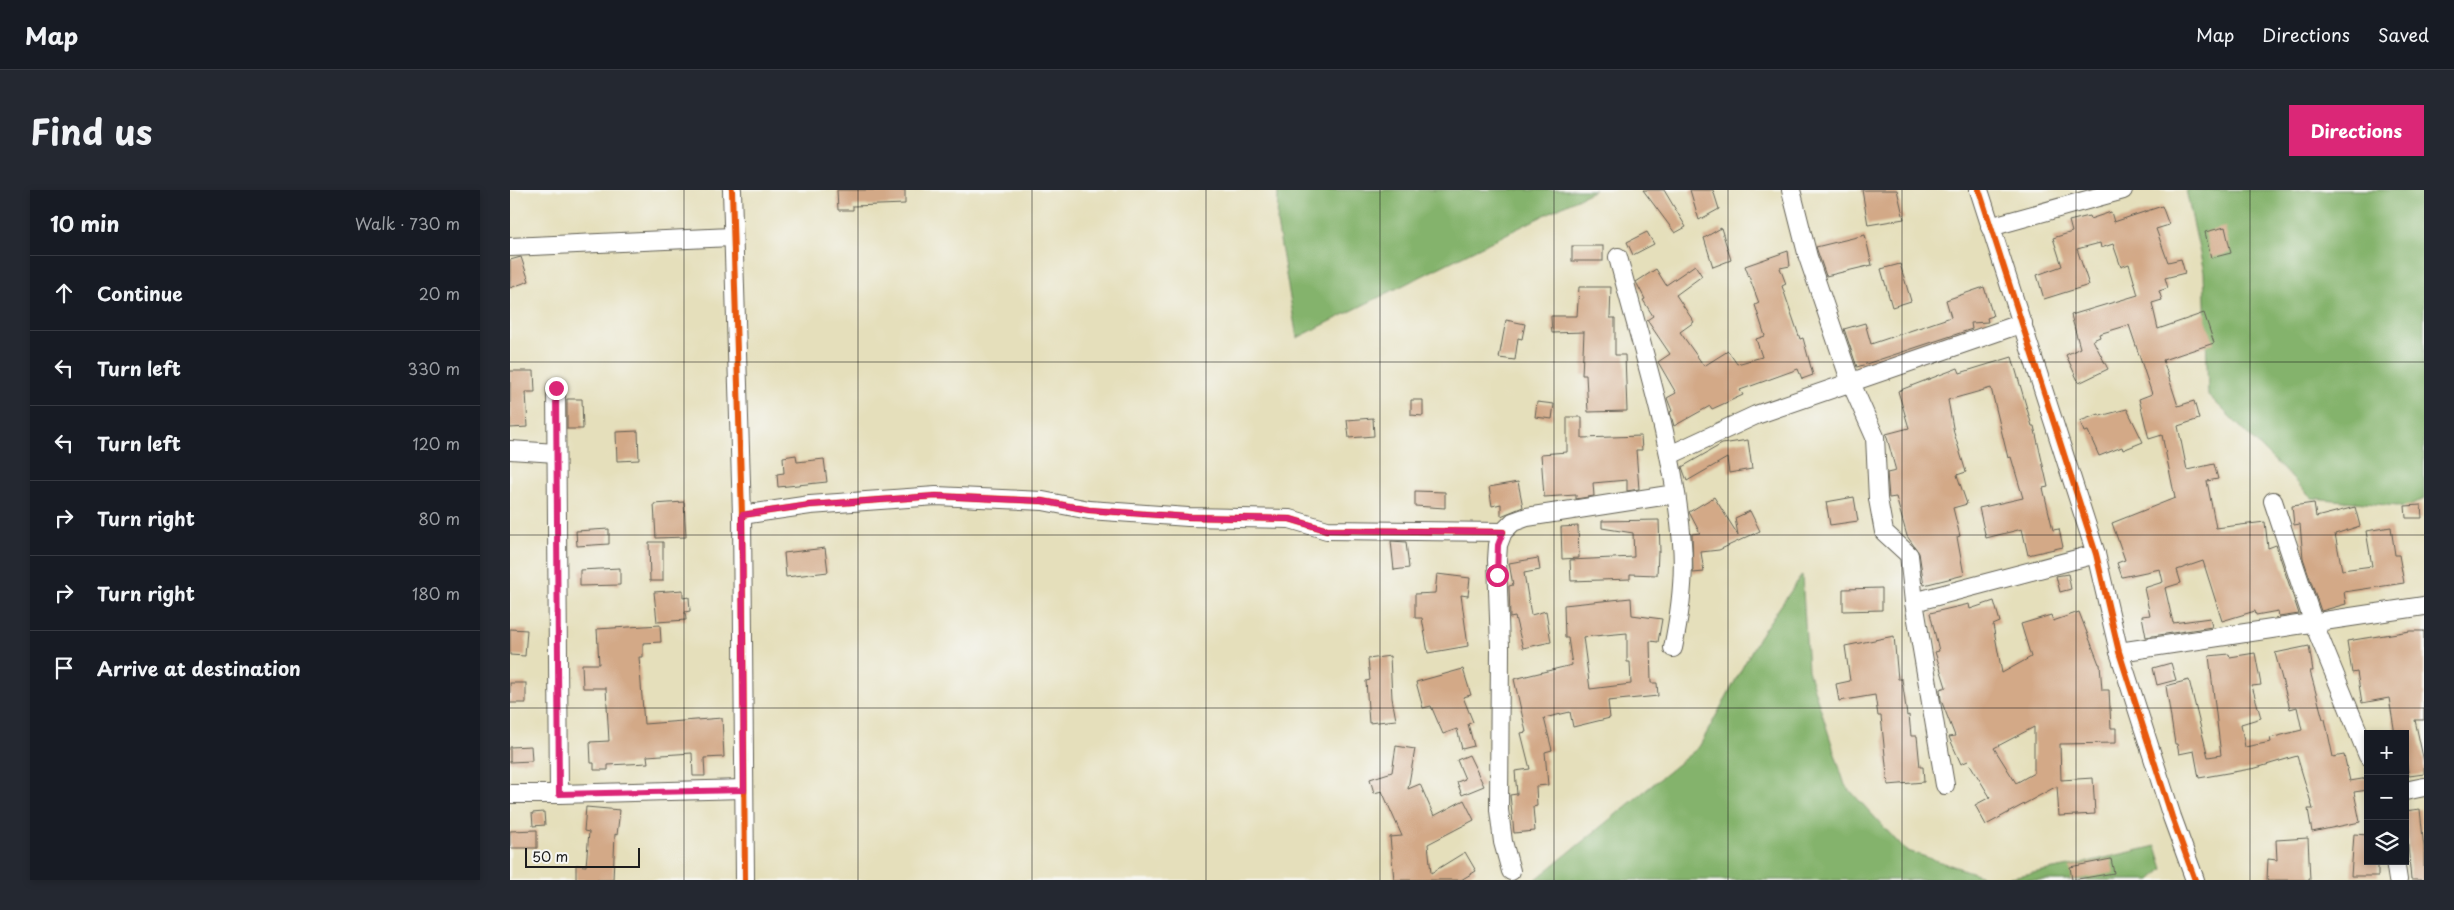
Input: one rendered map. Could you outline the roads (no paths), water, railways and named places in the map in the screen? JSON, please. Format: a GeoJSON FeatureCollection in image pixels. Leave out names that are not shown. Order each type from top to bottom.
{"type":"FeatureCollection","features":[{"type":"Feature","properties":{"kind":"street"},"geometry":{"type":"LineString","coordinates":[[732,190],[742,515],[745,880]]}},
{"type":"Feature","properties":{"kind":"street"},"geometry":{"type":"LineString","coordinates":[[1791,190],[1808,257],[1851,383],[1875,436],[1878,499],[1884,532],[1909,555],[1914,602],[1946,785]]}},
{"type":"Feature","properties":{"kind":"street"},"geometry":{"type":"LineString","coordinates":[[1979,190],[2096,554],[2119,652],[2172,817],[2195,880]]}},
{"type":"Feature","properties":{"kind":"street"},"geometry":{"type":"LineString","coordinates":[[1990,227],[2123,190]]}},
{"type":"Feature","properties":{"kind":"street"},"geometry":{"type":"LineString","coordinates":[[510,247],[732,238]]}},
{"type":"Feature","properties":{"kind":"street"},"geometry":{"type":"LineString","coordinates":[[1618,257],[1670,455],[1682,543],[1683,580],[1680,617],[1673,648]]}},
{"type":"Feature","properties":{"kind":"street"},"geometry":{"type":"LineString","coordinates":[[1670,455],[1756,416],[2023,323]]}},
{"type":"Feature","properties":{"kind":"street"},"geometry":{"type":"LineString","coordinates":[[556,388],[559,794]]}},
{"type":"Feature","properties":{"kind":"street"},"geometry":{"type":"LineString","coordinates":[[510,450],[556,453]]}},
{"type":"Feature","properties":{"kind":"street"},"geometry":{"type":"LineString","coordinates":[[1511,871],[1503,842],[1499,810],[1500,648],[1497,560],[1498,545],[1503,532],[1513,522],[1527,517],[1675,494]]}},
{"type":"Feature","properties":{"kind":"street"},"geometry":{"type":"LineString","coordinates":[[742,515],[810,505],[936,496],[1042,501],[1089,510],[1188,517],[1290,519],[1327,530],[1503,532]]}},
{"type":"Feature","properties":{"kind":"street"},"geometry":{"type":"LineString","coordinates":[[2273,501],[2314,624],[2364,746]]}},
{"type":"Feature","properties":{"kind":"street"},"geometry":{"type":"LineString","coordinates":[[1914,602],[2096,554]]}},
{"type":"Feature","properties":{"kind":"street"},"geometry":{"type":"LineString","coordinates":[[2119,652],[2424,606]]}},
{"type":"Feature","properties":{"kind":"street"},"geometry":{"type":"LineString","coordinates":[[2409,791],[2424,787]]}},
{"type":"Feature","properties":{"kind":"street"},"geometry":{"type":"LineString","coordinates":[[510,794],[744,790]]}},
{"type":"Feature","properties":{"kind":"street"},"geometry":{"type":"LineString","coordinates":[[2395,865],[2398,880]]}}]}
